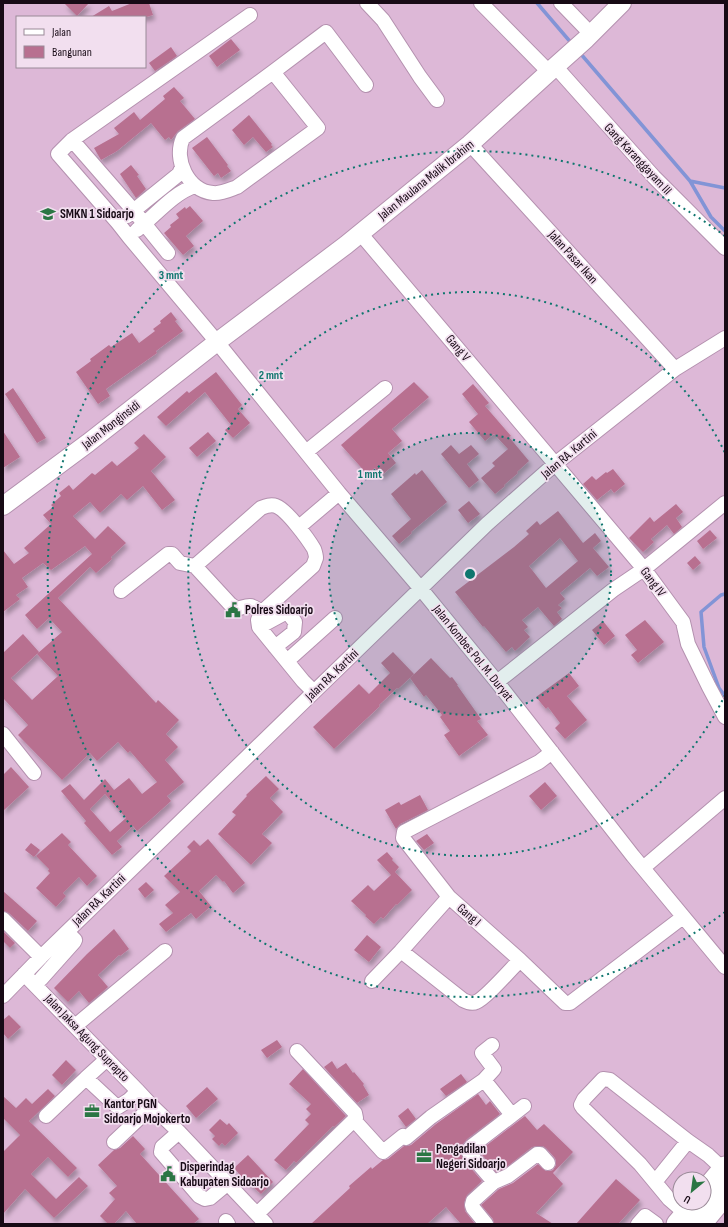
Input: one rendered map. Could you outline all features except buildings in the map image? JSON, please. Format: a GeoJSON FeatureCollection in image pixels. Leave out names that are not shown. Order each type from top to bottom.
{"type":"FeatureCollection","features":[{"type":"Feature","properties":{"kind":"highway"},"geometry":{"type":"LineString","coordinates":[[712,1182],[724,1168]]}},
{"type":"Feature","properties":{"kind":"highway"},"geometry":{"type":"LineString","coordinates":[[691,1218],[725,1195]]}},
{"type":"Feature","properties":{"kind":"main road","name":"Jalan Maulana Malik Ibrahim"},"geometry":{"type":"LineString","coordinates":[[217,342],[360,233],[470,144],[588,37],[622,3]]}},
{"type":"Feature","properties":{"kind":"main road","name":"Jalan Monginsidi"},"geometry":{"type":"LineString","coordinates":[[3,506],[88,443],[217,342]]}},
{"type":"Feature","properties":{"kind":"street"},"geometry":{"type":"LineString","coordinates":[[367,3],[384,20],[420,77],[437,100]]}},
{"type":"Feature","properties":{"kind":"street","name":"Gang Karanggayam III"},"geometry":{"type":"LineString","coordinates":[[481,3],[554,67],[654,177],[725,248]]}},
{"type":"Feature","properties":{"kind":"street"},"geometry":{"type":"LineString","coordinates":[[561,3],[588,37]]}},
{"type":"Feature","properties":{"kind":"street"},"geometry":{"type":"LineString","coordinates":[[168,253],[134,210],[72,140],[250,14]]}},
{"type":"Feature","properties":{"kind":"street"},"geometry":{"type":"LineString","coordinates":[[273,72],[318,128],[237,187],[222,193],[212,193],[195,186],[182,167],[179,150],[180,143],[183,138],[326,32],[366,85]]}},
{"type":"Feature","properties":{"kind":"street","name":"Jalan Kombes Pol. M. Duryat"},"geometry":{"type":"LineString","coordinates":[[72,140],[58,154],[118,223],[217,342],[339,493],[421,589],[497,682],[643,868],[725,967]]}},
{"type":"Feature","properties":{"kind":"street","name":"Jalan Pasar Ikan"},"geometry":{"type":"LineString","coordinates":[[470,144],[675,369]]}},
{"type":"Feature","properties":{"kind":"street"},"geometry":{"type":"LineString","coordinates":[[118,223],[179,174],[182,167]]}},
{"type":"Feature","properties":{"kind":"street"},"geometry":{"type":"LineString","coordinates":[[129,237],[166,203],[189,188],[195,186]]}},
{"type":"Feature","properties":{"kind":"street","name":"Gang V"},"geometry":{"type":"LineString","coordinates":[[360,233],[556,464]]}},
{"type":"Feature","properties":{"kind":"street","name":"Jalan RA. Kartini"},"geometry":{"type":"LineString","coordinates":[[3,996],[41,957],[57,950],[67,932],[487,524],[556,464],[675,369],[725,338]]}},
{"type":"Feature","properties":{"kind":"street"},"geometry":{"type":"LineString","coordinates":[[306,452],[385,388]]}},
{"type":"Feature","properties":{"kind":"street","name":"Gang IV"},"geometry":{"type":"LineString","coordinates":[[556,464],[644,569],[683,622],[688,644],[725,717]]}},
{"type":"Feature","properties":{"kind":"street"},"geometry":{"type":"LineString","coordinates":[[299,527],[339,493]]}},
{"type":"Feature","properties":{"kind":"street"},"geometry":{"type":"LineString","coordinates":[[497,682],[613,590],[644,569],[725,503]]}},
{"type":"Feature","properties":{"kind":"street"},"geometry":{"type":"LineString","coordinates":[[195,566],[261,508],[276,506],[299,527],[314,550],[316,558],[312,566],[262,612],[258,620],[259,627],[303,681],[314,692]]}},
{"type":"Feature","properties":{"kind":"street"},"geometry":{"type":"LineString","coordinates":[[121,591],[168,554],[172,554],[180,562],[195,566],[230,604],[236,608],[240,609],[252,606],[262,612]]}},
{"type":"Feature","properties":{"kind":"street"},"geometry":{"type":"LineString","coordinates":[[259,627],[283,614],[289,614],[295,622],[294,632],[275,647]]}},
{"type":"Feature","properties":{"kind":"street"},"geometry":{"type":"LineString","coordinates":[[287,661],[335,618]]}},
{"type":"Feature","properties":{"kind":"street"},"geometry":{"type":"LineString","coordinates":[[3,734],[34,772]]}},
{"type":"Feature","properties":{"kind":"street","name":"Gang I"},"geometry":{"type":"LineString","coordinates":[[552,752],[539,762],[404,832],[403,838],[449,897],[520,960],[565,1003],[570,1003],[683,917]]}},
{"type":"Feature","properties":{"kind":"street"},"geometry":{"type":"LineString","coordinates":[[643,868],[725,798]]}},
{"type":"Feature","properties":{"kind":"street"},"geometry":{"type":"LineString","coordinates":[[372,981],[449,897]]}},
{"type":"Feature","properties":{"kind":"street"},"geometry":{"type":"LineString","coordinates":[[3,919],[41,957]]}},
{"type":"Feature","properties":{"kind":"street"},"geometry":{"type":"LineString","coordinates":[[41,979],[57,950]]}},
{"type":"Feature","properties":{"kind":"street"},"geometry":{"type":"LineString","coordinates":[[75,1026],[165,950]]}},
{"type":"Feature","properties":{"kind":"street"},"geometry":{"type":"LineString","coordinates":[[401,951],[463,1000],[470,1003],[476,1002],[486,995],[520,960]]}},
{"type":"Feature","properties":{"kind":"street","name":"Jalan Jaksa Agung Suprapto"},"geometry":{"type":"LineString","coordinates":[[24,974],[179,1132],[261,1219]]}},
{"type":"Feature","properties":{"kind":"street"},"geometry":{"type":"LineString","coordinates":[[354,1120],[383,1152],[403,1136],[406,1138],[431,1117],[484,1080],[496,1068],[482,1053],[492,1044]]}},
{"type":"Feature","properties":{"kind":"street"},"geometry":{"type":"LineString","coordinates":[[261,1219],[356,1118],[355,1113],[297,1051]]}},
{"type":"Feature","properties":{"kind":"street"},"geometry":{"type":"LineString","coordinates":[[46,1116],[107,1059]]}},
{"type":"Feature","properties":{"kind":"street"},"geometry":{"type":"LineString","coordinates":[[86,1078],[114,1106],[118,1107],[129,1100],[138,1091]]}},
{"type":"Feature","properties":{"kind":"street"},"geometry":{"type":"LineString","coordinates":[[484,1080],[512,1116]]}},
{"type":"Feature","properties":{"kind":"street"},"geometry":{"type":"LineString","coordinates":[[691,1218],[669,1199],[640,1164],[583,1108],[581,1105],[584,1099],[603,1080],[610,1080],[724,1168]]}},
{"type":"Feature","properties":{"kind":"street"},"geometry":{"type":"LineString","coordinates":[[114,1142],[152,1106]]}},
{"type":"Feature","properties":{"kind":"street"},"geometry":{"type":"LineString","coordinates":[[494,1182],[469,1153],[469,1150],[472,1146],[524,1106]]}},
{"type":"Feature","properties":{"kind":"street"},"geometry":{"type":"LineString","coordinates":[[179,1132],[162,1147],[161,1152],[199,1196],[205,1199],[210,1198],[228,1183]]}},
{"type":"Feature","properties":{"kind":"street"},"geometry":{"type":"LineString","coordinates":[[655,1182],[688,1141]]}},
{"type":"Feature","properties":{"kind":"street"},"geometry":{"type":"LineString","coordinates":[[486,1224],[473,1208],[473,1201],[494,1182],[508,1176],[537,1154],[540,1154],[548,1163]]}},
{"type":"Feature","properties":{"kind":"street"},"geometry":{"type":"LineString","coordinates":[[638,1224],[645,1216],[656,1224]]}},
{"type":"Feature","properties":{"kind":"waterway"},"geometry":{"type":"LineString","coordinates":[[537,3],[573,45]]}},
{"type":"Feature","properties":{"kind":"waterway"},"geometry":{"type":"LineString","coordinates":[[580,53],[690,181],[725,188]]}},
{"type":"Feature","properties":{"kind":"waterway"},"geometry":{"type":"LineString","coordinates":[[690,181],[711,217],[725,231]]}},
{"type":"Feature","properties":{"kind":"waterway"},"geometry":{"type":"LineString","coordinates":[[725,594],[721,595],[701,612],[704,647],[719,688],[725,696]]}},
{"type":"Feature","properties":{"kind":"place","name":"SMKN 1 Sidoarjo"},"geometry":{"type":"Point","coordinates":[48,214]}},
{"type":"Feature","properties":{"kind":"place","name":"Polres Sidoarjo"},"geometry":{"type":"Point","coordinates":[233,610]}},
{"type":"Feature","properties":{"kind":"place","name":"Kantor PGN Sidoarjo Mojokerto"},"geometry":{"type":"Point","coordinates":[92,1111]}},
{"type":"Feature","properties":{"kind":"place","name":"Pengadilan Negeri Sidoarjo"},"geometry":{"type":"Point","coordinates":[424,1156]}},
{"type":"Feature","properties":{"kind":"place","name":"Disperindag Kabupaten Sidoarjo"},"geometry":{"type":"Point","coordinates":[168,1174]}}]}
